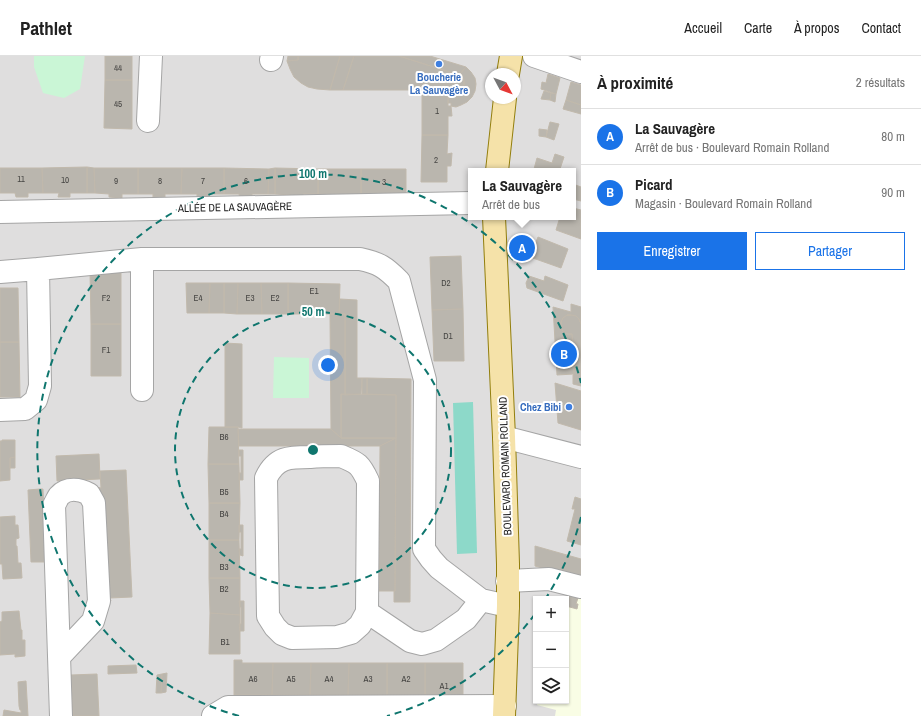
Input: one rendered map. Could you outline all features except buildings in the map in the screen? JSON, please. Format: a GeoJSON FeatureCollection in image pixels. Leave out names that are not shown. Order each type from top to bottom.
{"type":"FeatureCollection","features":[{"type":"Feature","properties":{"kind":"main road"},"geometry":{"type":"LineString","coordinates":[[509,68],[511,56]]}},
{"type":"Feature","properties":{"kind":"main road"},"geometry":{"type":"LineString","coordinates":[[497,168],[504,104]]}},
{"type":"Feature","properties":{"kind":"main road","name":"BOULEVARD ROMAIN ROLLAND"},"geometry":{"type":"LineString","coordinates":[[494,220],[508,564],[505,711]]}},
{"type":"Feature","properties":{"kind":"street"},"geometry":{"type":"LineString","coordinates":[[148,121],[151,56]]}},
{"type":"Feature","properties":{"kind":"street"},"geometry":{"type":"LineString","coordinates":[[534,56],[581,72]]}},
{"type":"Feature","properties":{"kind":"street","name":"ALLÉE DE LA SAUVAGÈRE"},"geometry":{"type":"LineString","coordinates":[[0,212],[468,202]]}},
{"type":"Feature","properties":{"kind":"street"},"geometry":{"type":"LineString","coordinates":[[0,272],[142,259],[360,258],[374,262],[388,270],[399,281],[426,380],[424,548],[439,568],[481,600],[508,606]]}},
{"type":"Feature","properties":{"kind":"street"},"geometry":{"type":"LineString","coordinates":[[142,259],[142,390]]}},
{"type":"Feature","properties":{"kind":"street"},"geometry":{"type":"LineString","coordinates":[[0,410],[25,409],[36,400],[40,386],[38,269]]}},
{"type":"Feature","properties":{"kind":"street"},"geometry":{"type":"LineString","coordinates":[[504,437],[581,457]]}},
{"type":"Feature","properties":{"kind":"street"},"geometry":{"type":"LineString","coordinates":[[341,456],[354,461],[362,468],[368,481],[368,612],[360,625],[351,633],[338,637],[292,638],[282,634],[275,627],[268,616],[266,478],[270,470],[280,461],[290,457],[341,456]]}},
{"type":"Feature","properties":{"kind":"street"},"geometry":{"type":"LineString","coordinates":[[59,657],[93,621],[99,601],[94,503],[90,494],[83,490],[68,490],[59,496],[54,505],[59,657],[61,716]]}},
{"type":"Feature","properties":{"kind":"street"},"geometry":{"type":"LineString","coordinates":[[508,581],[549,578],[581,587]]}},
{"type":"Feature","properties":{"kind":"street"},"geometry":{"type":"LineString","coordinates":[[368,612],[410,641],[422,644],[436,640],[466,619],[481,600]]}},
{"type":"Feature","properties":{"kind":"street"},"geometry":{"type":"LineString","coordinates":[[213,716],[228,707],[505,711]]}},
{"type":"Feature","properties":{"kind":"shaded area"},"geometry":{"type":"Polygon","coordinates":[[[0,56],[581,56],[581,716],[0,716],[0,56]]]}},
{"type":"Feature","properties":{"kind":"shaded area"},"geometry":{"type":"Polygon","coordinates":[[[473,402],[477,553],[457,554],[453,403],[473,402]]]}},
{"type":"Feature","properties":{"kind":"shaded area"},"geometry":{"type":"Polygon","coordinates":[[[574,576],[581,578],[581,716],[555,716],[556,710],[537,705],[569,704],[569,596],[574,576]]]}},
{"type":"Feature","properties":{"kind":"green space"},"geometry":{"type":"Polygon","coordinates":[[[34,56],[85,56],[80,89],[64,98],[43,93],[34,67],[34,56]]]}},
{"type":"Feature","properties":{"kind":"green space"},"geometry":{"type":"Polygon","coordinates":[[[274,357],[309,358],[309,398],[273,398],[274,357]]]}},
{"type":"Feature","properties":{"kind":"place","name":"Boucherie La Sauvagère"},"geometry":{"type":"Point","coordinates":[439,64]}},
{"type":"Feature","properties":{"kind":"place","name":"La Sauvagère"},"geometry":{"type":"Point","coordinates":[522,248]}},
{"type":"Feature","properties":{"kind":"place","name":"Picard"},"geometry":{"type":"Point","coordinates":[564,354]}},
{"type":"Feature","properties":{"kind":"place","name":"Chez Bibi"},"geometry":{"type":"Point","coordinates":[569,407]}}]}
